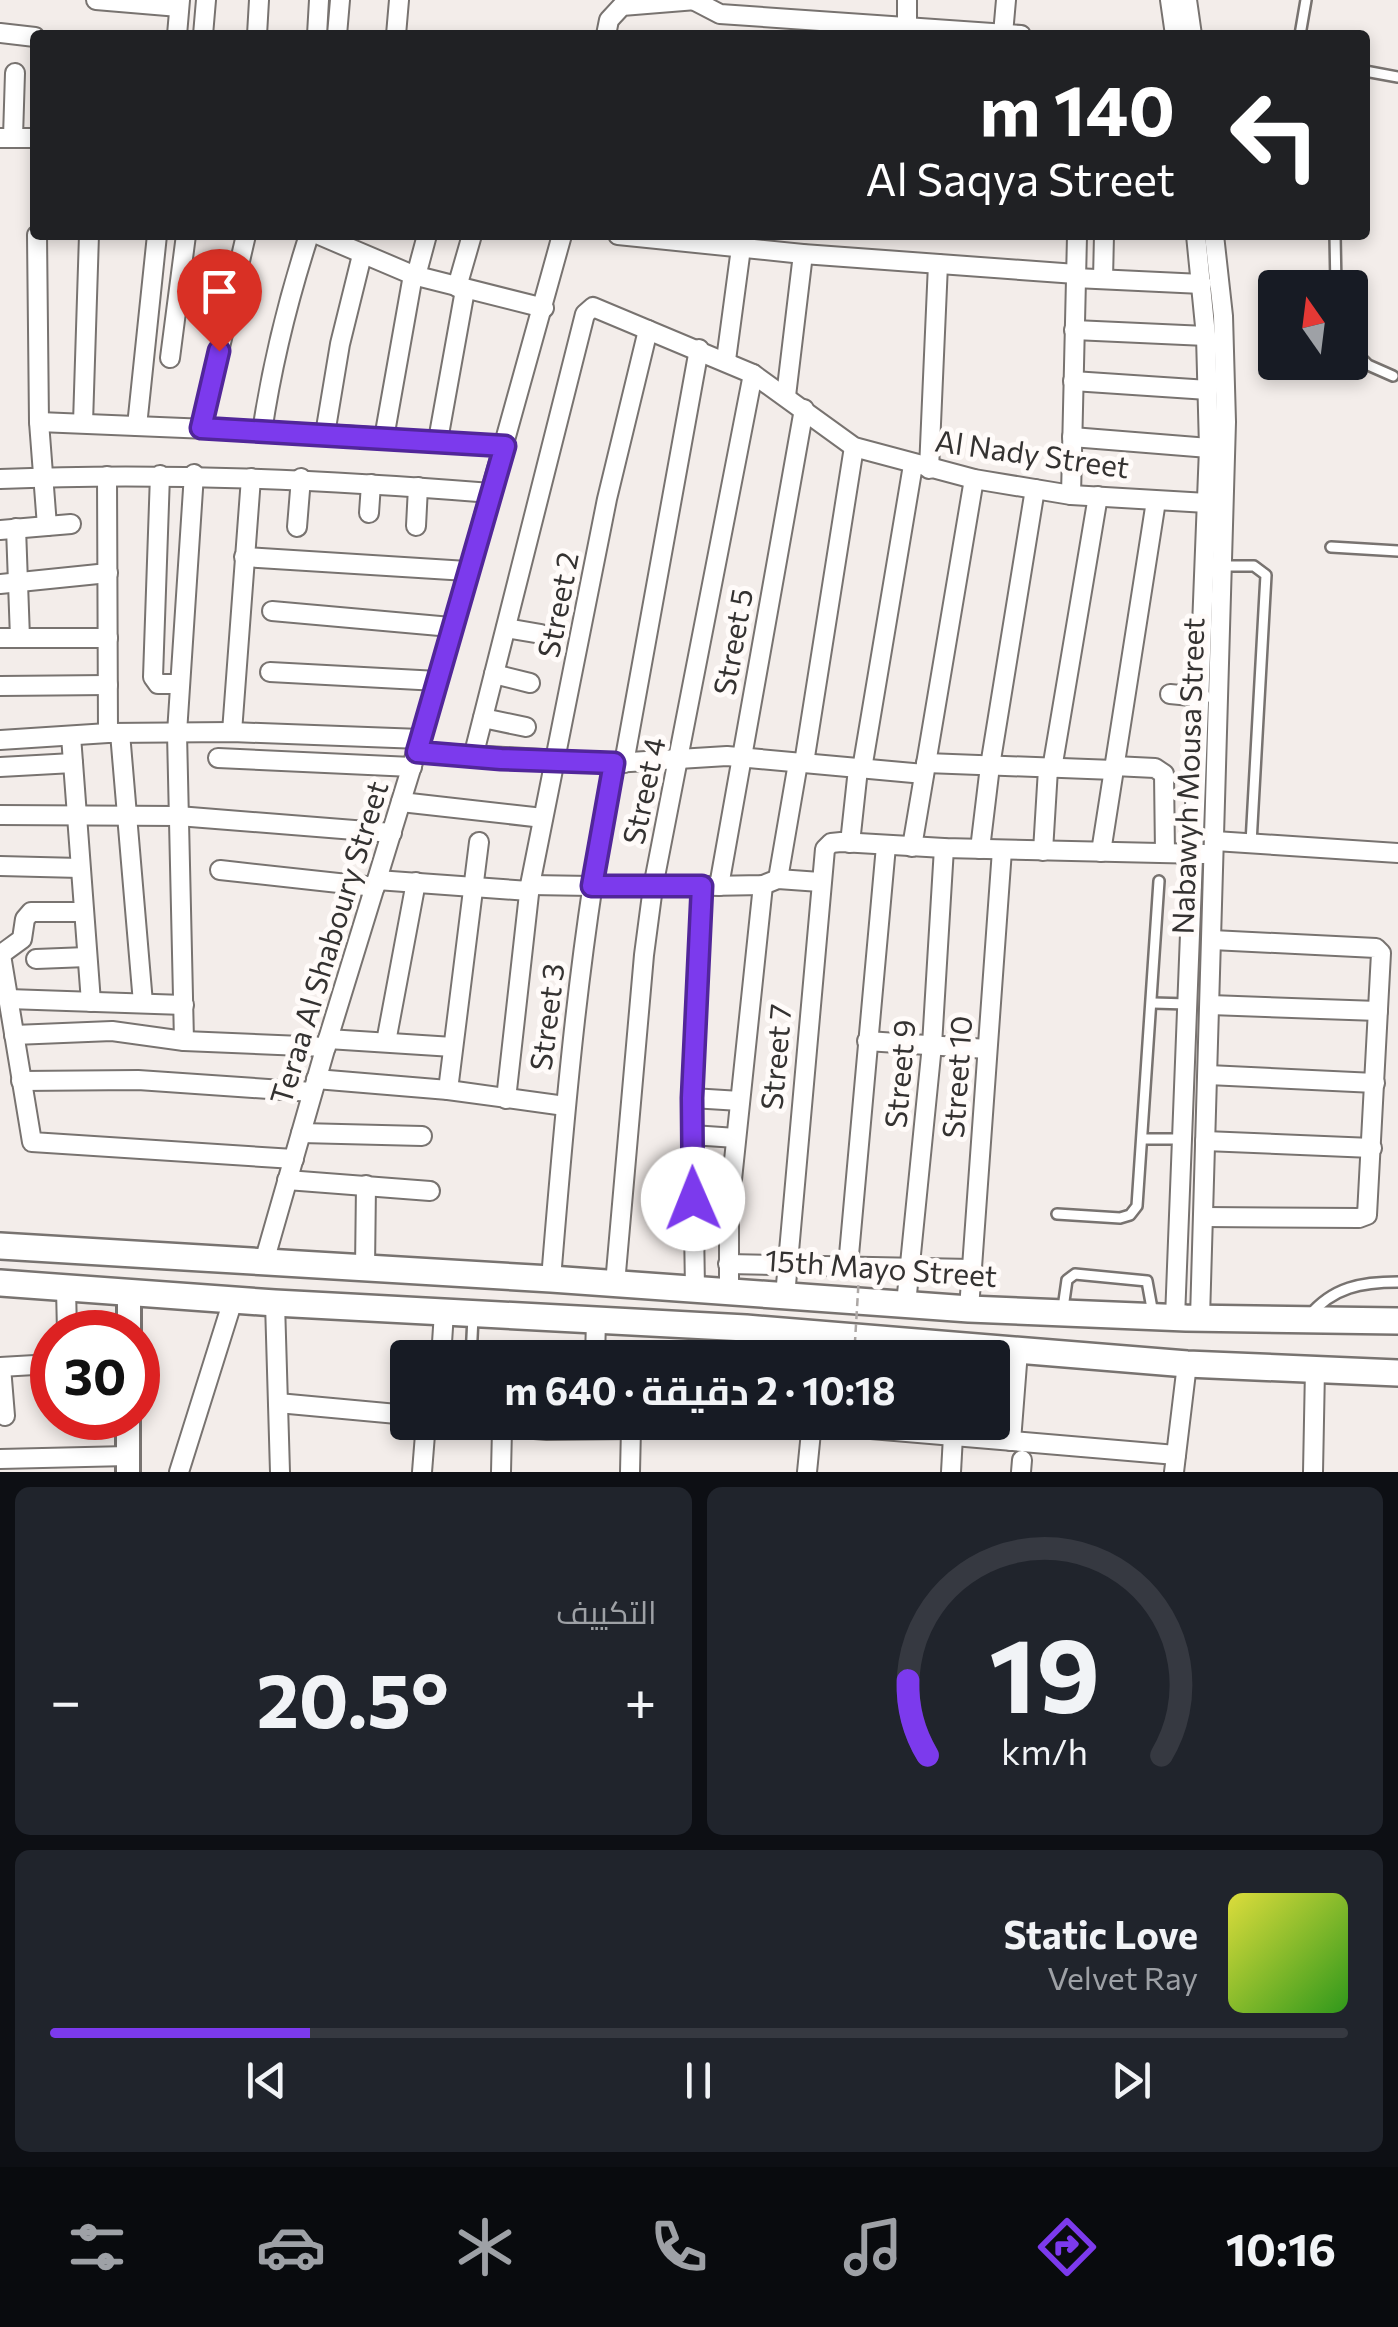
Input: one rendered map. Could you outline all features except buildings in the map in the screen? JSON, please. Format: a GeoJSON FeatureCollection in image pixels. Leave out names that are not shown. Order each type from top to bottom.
{"type":"FeatureCollection","features":[{"type":"Feature","properties":{"kind":"main road","name":"15th Mayo Street"},"geometry":{"type":"LineString","coordinates":[[0,1246],[968,1309],[1179,1318],[1298,1335],[1398,1321]]}},
{"type":"Feature","properties":{"kind":"main road"},"geometry":{"type":"LineString","coordinates":[[0,1283],[275,1303],[746,1328],[795,1340]]}},
{"type":"Feature","properties":{"kind":"main road"},"geometry":{"type":"LineString","coordinates":[[1187,1364],[1209,1352],[1298,1335],[1398,1336]]}},
{"type":"Feature","properties":{"kind":"main road"},"geometry":{"type":"LineString","coordinates":[[1298,1335],[1398,1358]]}},
{"type":"Feature","properties":{"kind":"main road"},"geometry":{"type":"LineString","coordinates":[[1010,1350],[1187,1364],[1398,1374]]}},
{"type":"Feature","properties":{"kind":"street"},"geometry":{"type":"LineString","coordinates":[[96,0],[180,4],[177,30]]}},
{"type":"Feature","properties":{"kind":"street"},"geometry":{"type":"LineString","coordinates":[[203,30],[206,0]]}},
{"type":"Feature","properties":{"kind":"street"},"geometry":{"type":"LineString","coordinates":[[257,30],[260,0]]}},
{"type":"Feature","properties":{"kind":"street"},"geometry":{"type":"LineString","coordinates":[[317,30],[319,0]]}},
{"type":"Feature","properties":{"kind":"street"},"geometry":{"type":"LineString","coordinates":[[337,30],[340,0]]}},
{"type":"Feature","properties":{"kind":"street"},"geometry":{"type":"LineString","coordinates":[[396,30],[399,0]]}},
{"type":"Feature","properties":{"kind":"street"},"geometry":{"type":"LineString","coordinates":[[607,30],[609,20],[622,6],[696,0],[720,14],[948,30]]}},
{"type":"Feature","properties":{"kind":"street"},"geometry":{"type":"LineString","coordinates":[[907,0],[907,27]]}},
{"type":"Feature","properties":{"kind":"street"},"geometry":{"type":"LineString","coordinates":[[1003,30],[1006,0]]}},
{"type":"Feature","properties":{"kind":"street"},"geometry":{"type":"LineString","coordinates":[[1170,0],[1174,30]]}},
{"type":"Feature","properties":{"kind":"street"},"geometry":{"type":"LineString","coordinates":[[1187,0],[1191,30]]}},
{"type":"Feature","properties":{"kind":"street"},"geometry":{"type":"LineString","coordinates":[[0,34],[30,37]]}},
{"type":"Feature","properties":{"kind":"street"},"geometry":{"type":"LineString","coordinates":[[7,138],[14,73]]}},
{"type":"Feature","properties":{"kind":"street"},"geometry":{"type":"LineString","coordinates":[[37,240],[39,422],[47,526]]}},
{"type":"Feature","properties":{"kind":"street"},"geometry":{"type":"LineString","coordinates":[[82,424],[89,240]]}},
{"type":"Feature","properties":{"kind":"street"},"geometry":{"type":"LineString","coordinates":[[136,426],[157,240]]}},
{"type":"Feature","properties":{"kind":"street"},"geometry":{"type":"LineString","coordinates":[[170,358],[185,240]]}},
{"type":"Feature","properties":{"kind":"street"},"geometry":{"type":"LineString","coordinates":[[201,428],[245,240]]}},
{"type":"Feature","properties":{"kind":"street"},"geometry":{"type":"LineString","coordinates":[[262,432],[276,347],[308,240]]}},
{"type":"Feature","properties":{"kind":"street"},"geometry":{"type":"LineString","coordinates":[[342,240],[362,254],[414,275],[544,308]]}},
{"type":"Feature","properties":{"kind":"street"},"geometry":{"type":"LineString","coordinates":[[384,438],[414,275],[425,240]]}},
{"type":"Feature","properties":{"kind":"street"},"geometry":{"type":"LineString","coordinates":[[438,440],[471,240]]}},
{"type":"Feature","properties":{"kind":"street","name":"Teraa Al Shaboury Street"},"geometry":{"type":"LineString","coordinates":[[264,1262],[438,681],[561,240]]}},
{"type":"Feature","properties":{"kind":"street"},"geometry":{"type":"LineString","coordinates":[[665,240],[1103,279],[1202,284]]}},
{"type":"Feature","properties":{"kind":"street"},"geometry":{"type":"LineString","coordinates":[[1071,494],[1076,240]]}},
{"type":"Feature","properties":{"kind":"street"},"geometry":{"type":"LineString","coordinates":[[1103,279],[1104,240]]}},
{"type":"Feature","properties":{"kind":"street","name":"Nabawyh Mousa Street"},"geometry":{"type":"LineString","coordinates":[[1179,1318],[1208,448],[1206,336],[1197,240]]}},
{"type":"Feature","properties":{"kind":"street","name":"Nabawyh Mousa Street"},"geometry":{"type":"LineString","coordinates":[[1179,1318],[1203,1217],[1206,1141],[1226,378],[1214,240]]}},
{"type":"Feature","properties":{"kind":"street"},"geometry":{"type":"LineString","coordinates":[[726,360],[741,248]]}},
{"type":"Feature","properties":{"kind":"street"},"geometry":{"type":"LineString","coordinates":[[325,434],[340,344],[362,254]]}},
{"type":"Feature","properties":{"kind":"street"},"geometry":{"type":"LineString","coordinates":[[786,396],[803,254]]}},
{"type":"Feature","properties":{"kind":"street"},"geometry":{"type":"LineString","coordinates":[[938,264],[921,467],[860,769],[850,843],[1166,854],[1194,854],[1215,847],[1251,844],[1398,853]]}},
{"type":"Feature","properties":{"kind":"street","name":"Al Nady Street"},"geometry":{"type":"LineString","coordinates":[[506,628],[588,310],[599,309],[726,360],[786,396],[854,447],[974,480],[1071,494],[1207,503]]}},
{"type":"Feature","properties":{"kind":"street","name":"Street 2"},"geometry":{"type":"LineString","coordinates":[[506,1098],[530,888],[608,500],[648,330]]}},
{"type":"Feature","properties":{"kind":"street"},"geometry":{"type":"LineString","coordinates":[[1074,330],[1206,336]]}},
{"type":"Feature","properties":{"kind":"street","name":"Street 3"},"geometry":{"type":"LineString","coordinates":[[551,1279],[566,1106],[592,886],[699,349]]}},
{"type":"Feature","properties":{"kind":"street","name":"Street 4"},"geometry":{"type":"LineString","coordinates":[[614,1284],[644,954],[654,888],[753,374]]}},
{"type":"Feature","properties":{"kind":"street"},"geometry":{"type":"LineString","coordinates":[[1072,382],[1208,390]]}},
{"type":"Feature","properties":{"kind":"street","name":"Street 5"},"geometry":{"type":"LineString","coordinates":[[694,1290],[692,1098],[711,886],[742,757],[804,409]]}},
{"type":"Feature","properties":{"kind":"street"},"geometry":{"type":"LineString","coordinates":[[39,422],[505,446]]}},
{"type":"Feature","properties":{"kind":"street"},"geometry":{"type":"LineString","coordinates":[[1072,436],[1208,448]]}},
{"type":"Feature","properties":{"kind":"street"},"geometry":{"type":"LineString","coordinates":[[729,1292],[729,1208],[736,1138],[770,882],[801,763],[854,447]]}},
{"type":"Feature","properties":{"kind":"street"},"geometry":{"type":"LineString","coordinates":[[160,474],[153,677],[158,684],[180,684]]}},
{"type":"Feature","properties":{"kind":"street"},"geometry":{"type":"LineString","coordinates":[[0,478],[194,474],[491,493]]}},
{"type":"Feature","properties":{"kind":"street"},"geometry":{"type":"LineString","coordinates":[[184,1041],[177,733],[194,474]]}},
{"type":"Feature","properties":{"kind":"street"},"geometry":{"type":"LineString","coordinates":[[107,476],[108,686],[126,814],[143,1003]]}},
{"type":"Feature","properties":{"kind":"street"},"geometry":{"type":"LineString","coordinates":[[232,732],[251,478]]}},
{"type":"Feature","properties":{"kind":"street"},"geometry":{"type":"LineString","coordinates":[[297,527],[302,478]]}},
{"type":"Feature","properties":{"kind":"street"},"geometry":{"type":"LineString","coordinates":[[912,847],[974,480]]}},
{"type":"Feature","properties":{"kind":"street"},"geometry":{"type":"LineString","coordinates":[[369,513],[371,484]]}},
{"type":"Feature","properties":{"kind":"street"},"geometry":{"type":"LineString","coordinates":[[416,526],[418,487]]}},
{"type":"Feature","properties":{"kind":"street"},"geometry":{"type":"LineString","coordinates":[[980,849],[1035,489]]}},
{"type":"Feature","properties":{"kind":"street"},"geometry":{"type":"LineString","coordinates":[[1043,850],[1050,769],[1098,496]]}},
{"type":"Feature","properties":{"kind":"street"},"geometry":{"type":"LineString","coordinates":[[1101,852],[1156,500]]}},
{"type":"Feature","properties":{"kind":"street"},"geometry":{"type":"LineString","coordinates":[[20,638],[9,583],[8,529],[71,524]]}},
{"type":"Feature","properties":{"kind":"street"},"geometry":{"type":"LineString","coordinates":[[244,556],[467,571]]}},
{"type":"Feature","properties":{"kind":"street"},"geometry":{"type":"LineString","coordinates":[[9,583],[108,573]]}},
{"type":"Feature","properties":{"kind":"street"},"geometry":{"type":"LineString","coordinates":[[272,611],[451,626]]}},
{"type":"Feature","properties":{"kind":"street"},"geometry":{"type":"LineString","coordinates":[[473,757],[506,628],[541,634]]}},
{"type":"Feature","properties":{"kind":"street"},"geometry":{"type":"LineString","coordinates":[[0,638],[108,638]]}},
{"type":"Feature","properties":{"kind":"street"},"geometry":{"type":"LineString","coordinates":[[270,672],[438,681]]}},
{"type":"Feature","properties":{"kind":"street"},"geometry":{"type":"LineString","coordinates":[[494,674],[530,682]]}},
{"type":"Feature","properties":{"kind":"street"},"geometry":{"type":"LineString","coordinates":[[0,686],[108,686]]}},
{"type":"Feature","properties":{"kind":"street"},"geometry":{"type":"LineString","coordinates":[[1170,694],[1200,697]]}},
{"type":"Feature","properties":{"kind":"street"},"geometry":{"type":"LineString","coordinates":[[483,718],[526,727]]}},
{"type":"Feature","properties":{"kind":"street"},"geometry":{"type":"LineString","coordinates":[[0,740],[114,733],[232,732],[555,762],[619,763],[711,755],[860,769],[1155,768],[1164,774],[1166,854]]}},
{"type":"Feature","properties":{"kind":"street"},"geometry":{"type":"LineString","coordinates":[[71,736],[91,1002]]}},
{"type":"Feature","properties":{"kind":"street"},"geometry":{"type":"LineString","coordinates":[[218,758],[417,752]]}},
{"type":"Feature","properties":{"kind":"street"},"geometry":{"type":"LineString","coordinates":[[0,767],[73,763]]}},
{"type":"Feature","properties":{"kind":"street"},"geometry":{"type":"LineString","coordinates":[[401,802],[543,818]]}},
{"type":"Feature","properties":{"kind":"street"},"geometry":{"type":"LineString","coordinates":[[0,815],[178,816],[392,833]]}},
{"type":"Feature","properties":{"kind":"street"},"geometry":{"type":"LineString","coordinates":[[448,1090],[479,842]]}},
{"type":"Feature","properties":{"kind":"street","name":"Street 7"},"geometry":{"type":"LineString","coordinates":[[784,1296],[820,882],[826,849],[831,844],[850,843]]}},
{"type":"Feature","properties":{"kind":"street"},"geometry":{"type":"LineString","coordinates":[[854,1271],[867,1041],[886,846]]}},
{"type":"Feature","properties":{"kind":"street","name":"Street 9"},"geometry":{"type":"LineString","coordinates":[[906,1304],[932,1046],[944,848]]}},
{"type":"Feature","properties":{"kind":"street","name":"Street 10"},"geometry":{"type":"LineString","coordinates":[[968,1309],[1002,850]]}},
{"type":"Feature","properties":{"kind":"street"},"geometry":{"type":"LineString","coordinates":[[0,866],[80,868]]}},
{"type":"Feature","properties":{"kind":"street"},"geometry":{"type":"LineString","coordinates":[[220,870],[376,884],[416,882],[530,888],[820,882]]}},
{"type":"Feature","properties":{"kind":"street"},"geometry":{"type":"LineString","coordinates":[[386,1042],[416,882]]}},
{"type":"Feature","properties":{"kind":"street"},"geometry":{"type":"LineString","coordinates":[[84,912],[31,912],[25,920],[22,939],[0,955],[8,999],[8,1026],[32,1142],[294,1159]]}},
{"type":"Feature","properties":{"kind":"street"},"geometry":{"type":"LineString","coordinates":[[1203,1217],[1359,1218],[1368,1210],[1381,956],[1376,948],[1212,940]]}},
{"type":"Feature","properties":{"kind":"street"},"geometry":{"type":"LineString","coordinates":[[36,959],[87,957]]}},
{"type":"Feature","properties":{"kind":"street"},"geometry":{"type":"LineString","coordinates":[[8,999],[184,1004]]}},
{"type":"Feature","properties":{"kind":"street"},"geometry":{"type":"LineString","coordinates":[[1210,1004],[1378,1011]]}},
{"type":"Feature","properties":{"kind":"street"},"geometry":{"type":"LineString","coordinates":[[8,1026],[184,1041],[386,1042],[454,1047]]}},
{"type":"Feature","properties":{"kind":"street"},"geometry":{"type":"LineString","coordinates":[[867,1041],[988,1050]]}},
{"type":"Feature","properties":{"kind":"street"},"geometry":{"type":"LineString","coordinates":[[1208,1075],[1375,1083]]}},
{"type":"Feature","properties":{"kind":"street"},"geometry":{"type":"LineString","coordinates":[[21,1081],[138,1080],[448,1090],[566,1106]]}},
{"type":"Feature","properties":{"kind":"street"},"geometry":{"type":"LineString","coordinates":[[692,1098],[740,1101]]}},
{"type":"Feature","properties":{"kind":"street"},"geometry":{"type":"LineString","coordinates":[[301,1133],[422,1136]]}},
{"type":"Feature","properties":{"kind":"street"},"geometry":{"type":"LineString","coordinates":[[692,1134],[736,1138]]}},
{"type":"Feature","properties":{"kind":"street"},"geometry":{"type":"LineString","coordinates":[[1206,1141],[1372,1148]]}},
{"type":"Feature","properties":{"kind":"street"},"geometry":{"type":"LineString","coordinates":[[288,1180],[430,1191]]}},
{"type":"Feature","properties":{"kind":"street"},"geometry":{"type":"LineString","coordinates":[[365,1268],[366,1185]]}},
{"type":"Feature","properties":{"kind":"street"},"geometry":{"type":"LineString","coordinates":[[728,1264],[854,1271],[971,1269]]}},
{"type":"Feature","properties":{"kind":"street"},"geometry":{"type":"LineString","coordinates":[[66,1288],[66,1310]]}},
{"type":"Feature","properties":{"kind":"street"},"geometry":{"type":"LineString","coordinates":[[129,1292],[129,1310]]}},
{"type":"Feature","properties":{"kind":"street"},"geometry":{"type":"LineString","coordinates":[[179,1472],[233,1300]]}},
{"type":"Feature","properties":{"kind":"street"},"geometry":{"type":"LineString","coordinates":[[275,1303],[280,1472]]}},
{"type":"Feature","properties":{"kind":"street"},"geometry":{"type":"LineString","coordinates":[[442,1340],[444,1312]]}},
{"type":"Feature","properties":{"kind":"street"},"geometry":{"type":"LineString","coordinates":[[595,1340],[596,1320]]}},
{"type":"Feature","properties":{"kind":"street"},"geometry":{"type":"LineString","coordinates":[[745,1340],[746,1328]]}},
{"type":"Feature","properties":{"kind":"street"},"geometry":{"type":"LineString","coordinates":[[1011,1442],[1018,1350]]}},
{"type":"Feature","properties":{"kind":"street"},"geometry":{"type":"LineString","coordinates":[[992,1440],[1175,1464],[1187,1364]]}},
{"type":"Feature","properties":{"kind":"street"},"geometry":{"type":"LineString","coordinates":[[5,1416],[1,1368],[30,1366]]}},
{"type":"Feature","properties":{"kind":"street"},"geometry":{"type":"LineString","coordinates":[[1313,1472],[1315,1369]]}},
{"type":"Feature","properties":{"kind":"street"},"geometry":{"type":"LineString","coordinates":[[278,1403],[390,1412]]}},
{"type":"Feature","properties":{"kind":"street"},"geometry":{"type":"LineString","coordinates":[[422,1472],[425,1440]]}},
{"type":"Feature","properties":{"kind":"street"},"geometry":{"type":"LineString","coordinates":[[501,1472],[502,1440]]}},
{"type":"Feature","properties":{"kind":"street"},"geometry":{"type":"LineString","coordinates":[[630,1472],[631,1440]]}},
{"type":"Feature","properties":{"kind":"street"},"geometry":{"type":"LineString","coordinates":[[807,1472],[810,1440]]}},
{"type":"Feature","properties":{"kind":"street"},"geometry":{"type":"LineString","coordinates":[[952,1472],[953,1440]]}},
{"type":"Feature","properties":{"kind":"street"},"geometry":{"type":"LineString","coordinates":[[0,1459],[128,1464]]}},
{"type":"Feature","properties":{"kind":"lane"},"geometry":{"type":"LineString","coordinates":[[1301,30],[1306,0]]}},
{"type":"Feature","properties":{"kind":"lane"},"geometry":{"type":"LineString","coordinates":[[1370,72],[1398,76]]}},
{"type":"Feature","properties":{"kind":"lane"},"geometry":{"type":"LineString","coordinates":[[1336,240],[1336,270]]}},
{"type":"Feature","properties":{"kind":"lane"},"geometry":{"type":"LineString","coordinates":[[1368,364],[1393,376]]}},
{"type":"Feature","properties":{"kind":"lane"},"geometry":{"type":"LineString","coordinates":[[1331,547],[1398,551]]}},
{"type":"Feature","properties":{"kind":"lane"},"geometry":{"type":"LineString","coordinates":[[1222,566],[1254,566],[1266,576],[1251,844]]}},
{"type":"Feature","properties":{"kind":"lane"},"geometry":{"type":"LineString","coordinates":[[1057,1214],[1120,1218],[1130,1215],[1138,1201],[1159,881]]}},
{"type":"Feature","properties":{"kind":"lane"},"geometry":{"type":"LineString","coordinates":[[1152,1003],[1188,1004]]}},
{"type":"Feature","properties":{"kind":"lane"},"geometry":{"type":"LineString","coordinates":[[1143,1138],[1182,1139]]}},
{"type":"Feature","properties":{"kind":"lane"},"geometry":{"type":"LineString","coordinates":[[1062,1313],[1067,1280],[1076,1274],[1147,1282],[1179,1318]]}},
{"type":"Feature","properties":{"kind":"lane"},"geometry":{"type":"LineString","coordinates":[[1298,1335],[1327,1298],[1349,1286],[1398,1282]]}},
{"type":"Feature","properties":{"kind":"lane"},"geometry":{"type":"LineString","coordinates":[[472,1340],[473,1314]]}},
{"type":"Feature","properties":{"kind":"path"},"geometry":{"type":"LineString","coordinates":[[854,1271],[854,1340]]}},
{"type":"Feature","properties":{"kind":"route"},"geometry":{"type":"LineString","coordinates":[[219,351],[201,428],[505,446],[417,752],[614,763],[592,886],[702,886],[692,1098],[693,1199]]}}]}
